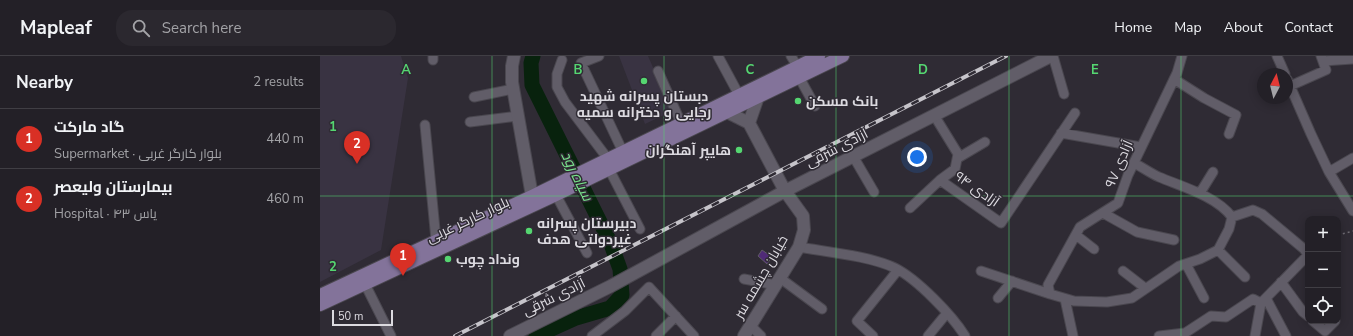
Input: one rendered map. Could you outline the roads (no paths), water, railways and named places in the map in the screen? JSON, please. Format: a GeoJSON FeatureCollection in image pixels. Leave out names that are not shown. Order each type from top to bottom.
{"type":"FeatureCollection","features":[{"type":"Feature","properties":{"kind":"main road"},"geometry":{"type":"LineString","coordinates":[[602,167],[623,152],[819,56]]}},
{"type":"Feature","properties":{"kind":"main road"},"geometry":{"type":"LineString","coordinates":[[559,190],[602,167],[758,98],[796,66],[843,56]]}},
{"type":"Feature","properties":{"kind":"main road","name":"بلوار کارگر غربی"},"geometry":{"type":"LineString","coordinates":[[320,295],[532,196],[559,190]]}},
{"type":"Feature","properties":{"kind":"main road","name":"بلوار کارگر غربی"},"geometry":{"type":"LineString","coordinates":[[320,305],[559,190]]}},
{"type":"Feature","properties":{"kind":"street"},"geometry":{"type":"LineString","coordinates":[[514,56],[512,71],[513,89],[532,196]]}},
{"type":"Feature","properties":{"kind":"street"},"geometry":{"type":"LineString","coordinates":[[599,56],[581,63],[623,152]]}},
{"type":"Feature","properties":{"kind":"street"},"geometry":{"type":"LineString","coordinates":[[718,56],[739,95]]}},
{"type":"Feature","properties":{"kind":"street"},"geometry":{"type":"LineString","coordinates":[[1052,56],[1064,94]]}},
{"type":"Feature","properties":{"kind":"street","name":"آزادی شرقی"},"geometry":{"type":"LineString","coordinates":[[510,336],[611,286],[853,156],[1052,56]]}},
{"type":"Feature","properties":{"kind":"street","name":"آزادی ۹۷"},"geometry":{"type":"LineString","coordinates":[[1049,289],[1080,227],[1118,203],[1141,147],[1174,79],[1182,56]]}},
{"type":"Feature","properties":{"kind":"street"},"geometry":{"type":"LineString","coordinates":[[1277,56],[1282,68]]}},
{"type":"Feature","properties":{"kind":"street"},"geometry":{"type":"LineString","coordinates":[[1293,81],[1326,70],[1322,59],[1353,59]]}},
{"type":"Feature","properties":{"kind":"street"},"geometry":{"type":"LineString","coordinates":[[562,60],[557,74],[557,87],[602,167],[640,229]]}},
{"type":"Feature","properties":{"kind":"street"},"geometry":{"type":"LineString","coordinates":[[796,66],[815,106]]}},
{"type":"Feature","properties":{"kind":"street"},"geometry":{"type":"LineString","coordinates":[[658,71],[681,123]]}},
{"type":"Feature","properties":{"kind":"street"},"geometry":{"type":"LineString","coordinates":[[1174,79],[1204,98],[1236,115],[1229,134]]}},
{"type":"Feature","properties":{"kind":"street"},"geometry":{"type":"LineString","coordinates":[[474,97],[513,89]]}},
{"type":"Feature","properties":{"kind":"street"},"geometry":{"type":"LineString","coordinates":[[1293,95],[1310,134],[1329,172],[1353,211]]}},
{"type":"Feature","properties":{"kind":"street"},"geometry":{"type":"LineString","coordinates":[[727,112],[749,123],[758,98]]}},
{"type":"Feature","properties":{"kind":"street","name":"آزادی ۹۴"},"geometry":{"type":"LineString","coordinates":[[910,208],[940,180],[1001,223],[1075,113]]}},
{"type":"Feature","properties":{"kind":"street"},"geometry":{"type":"LineString","coordinates":[[470,122],[518,116]]}},
{"type":"Feature","properties":{"kind":"street"},"geometry":{"type":"LineString","coordinates":[[934,116],[958,154],[955,169],[940,180]]}},
{"type":"Feature","properties":{"kind":"street","name":"خیابان چشمه سر"},"geometry":{"type":"LineString","coordinates":[[744,336],[799,247],[804,230],[803,216],[786,191],[749,123]]}},
{"type":"Feature","properties":{"kind":"street"},"geometry":{"type":"LineString","coordinates":[[425,125],[436,240]]}},
{"type":"Feature","properties":{"kind":"street"},"geometry":{"type":"LineString","coordinates":[[1061,133],[1141,147]]}},
{"type":"Feature","properties":{"kind":"street","name":"آزادی ۹۴"},"geometry":{"type":"LineString","coordinates":[[958,158],[985,142]]}},
{"type":"Feature","properties":{"kind":"street"},"geometry":{"type":"LineString","coordinates":[[853,156],[874,192]]}},
{"type":"Feature","properties":{"kind":"street"},"geometry":{"type":"LineString","coordinates":[[1329,172],[1353,158]]}},
{"type":"Feature","properties":{"kind":"street"},"geometry":{"type":"LineString","coordinates":[[981,271],[1012,281],[1049,289],[1074,301],[1107,302],[1132,298],[1179,266],[1200,259],[1218,250],[1230,229],[1232,217],[1228,212],[1200,193],[1157,176],[1134,163]]}},
{"type":"Feature","properties":{"kind":"street"},"geometry":{"type":"LineString","coordinates":[[1200,193],[1213,172]]}},
{"type":"Feature","properties":{"kind":"street"},"geometry":{"type":"LineString","coordinates":[[559,190],[587,253]]}},
{"type":"Feature","properties":{"kind":"street"},"geometry":{"type":"LineString","coordinates":[[1232,217],[1253,210],[1262,214],[1304,248],[1308,255],[1264,301],[1255,336]]}},
{"type":"Feature","properties":{"kind":"street"},"geometry":{"type":"LineString","coordinates":[[1103,213],[1137,232],[1174,240]]}},
{"type":"Feature","properties":{"kind":"street"},"geometry":{"type":"LineString","coordinates":[[1076,235],[1094,249]]}},
{"type":"Feature","properties":{"kind":"street"},"geometry":{"type":"LineString","coordinates":[[799,247],[867,259],[898,270],[913,281],[947,313],[965,336]]}},
{"type":"Feature","properties":{"kind":"street"},"geometry":{"type":"LineString","coordinates":[[1218,250],[1245,277]]}},
{"type":"Feature","properties":{"kind":"street"},"geometry":{"type":"LineString","coordinates":[[1186,264],[1204,298]]}},
{"type":"Feature","properties":{"kind":"street"},"geometry":{"type":"LineString","coordinates":[[873,336],[857,321],[898,270]]}},
{"type":"Feature","properties":{"kind":"street"},"geometry":{"type":"LineString","coordinates":[[1122,271],[1145,288]]}},
{"type":"Feature","properties":{"kind":"street"},"geometry":{"type":"LineString","coordinates":[[744,279],[778,282],[822,309]]}},
{"type":"Feature","properties":{"kind":"street"},"geometry":{"type":"LineString","coordinates":[[998,298],[1012,281]]}},
{"type":"Feature","properties":{"kind":"street"},"geometry":{"type":"LineString","coordinates":[[1281,282],[1305,314]]}},
{"type":"Feature","properties":{"kind":"street"},"geometry":{"type":"LineString","coordinates":[[365,284],[391,336]]}},
{"type":"Feature","properties":{"kind":"street"},"geometry":{"type":"LineString","coordinates":[[592,336],[625,311],[649,287],[694,336]]}},
{"type":"Feature","properties":{"kind":"street"},"geometry":{"type":"LineString","coordinates":[[1065,298],[1073,336]]}},
{"type":"Feature","properties":{"kind":"street"},"geometry":{"type":"LineString","coordinates":[[1159,336],[1185,333],[1211,316],[1226,317],[1253,299],[1264,301],[1286,336]]}},
{"type":"Feature","properties":{"kind":"street"},"geometry":{"type":"LineString","coordinates":[[928,336],[947,313]]}},
{"type":"Feature","properties":{"kind":"street"},"geometry":{"type":"LineString","coordinates":[[656,336],[676,316]]}},
{"type":"Feature","properties":{"kind":"street"},"geometry":{"type":"LineString","coordinates":[[1317,324],[1325,331],[1332,324]]}},
{"type":"Feature","properties":{"kind":"street"},"geometry":{"type":"LineString","coordinates":[[751,326],[762,336]]}},
{"type":"Feature","properties":{"kind":"waterway","name":"سیاه رود"},"geometry":{"type":"LineString","coordinates":[[533,56],[531,63],[532,85],[611,244],[620,269],[622,295],[610,308],[576,318],[536,336]]}},
{"type":"Feature","properties":{"kind":"railway"},"geometry":{"type":"LineString","coordinates":[[455,336],[1006,56]]}},
{"type":"Feature","properties":{"kind":"place","name":"دبستان پسرانه شهید رجایی و دخترانه سمیه"},"geometry":{"type":"Point","coordinates":[644,81]}},
{"type":"Feature","properties":{"kind":"place","name":"بانک مسکن"},"geometry":{"type":"Point","coordinates":[798,101]}},
{"type":"Feature","properties":{"kind":"place","name":"هایپر آهنگران"},"geometry":{"type":"Point","coordinates":[739,150]}},
{"type":"Feature","properties":{"kind":"place","name":"بیمارستان ولیعصر"},"geometry":{"type":"Point","coordinates":[357,164]}},
{"type":"Feature","properties":{"kind":"place","name":"دبیرستان پسرانه غیردولتی هدف"},"geometry":{"type":"Point","coordinates":[529,231]}},
{"type":"Feature","properties":{"kind":"place","name":"ونداد چوب"},"geometry":{"type":"Point","coordinates":[448,259]}},
{"type":"Feature","properties":{"kind":"place","name":"گاد مارکت"},"geometry":{"type":"Point","coordinates":[403,276]}}]}
